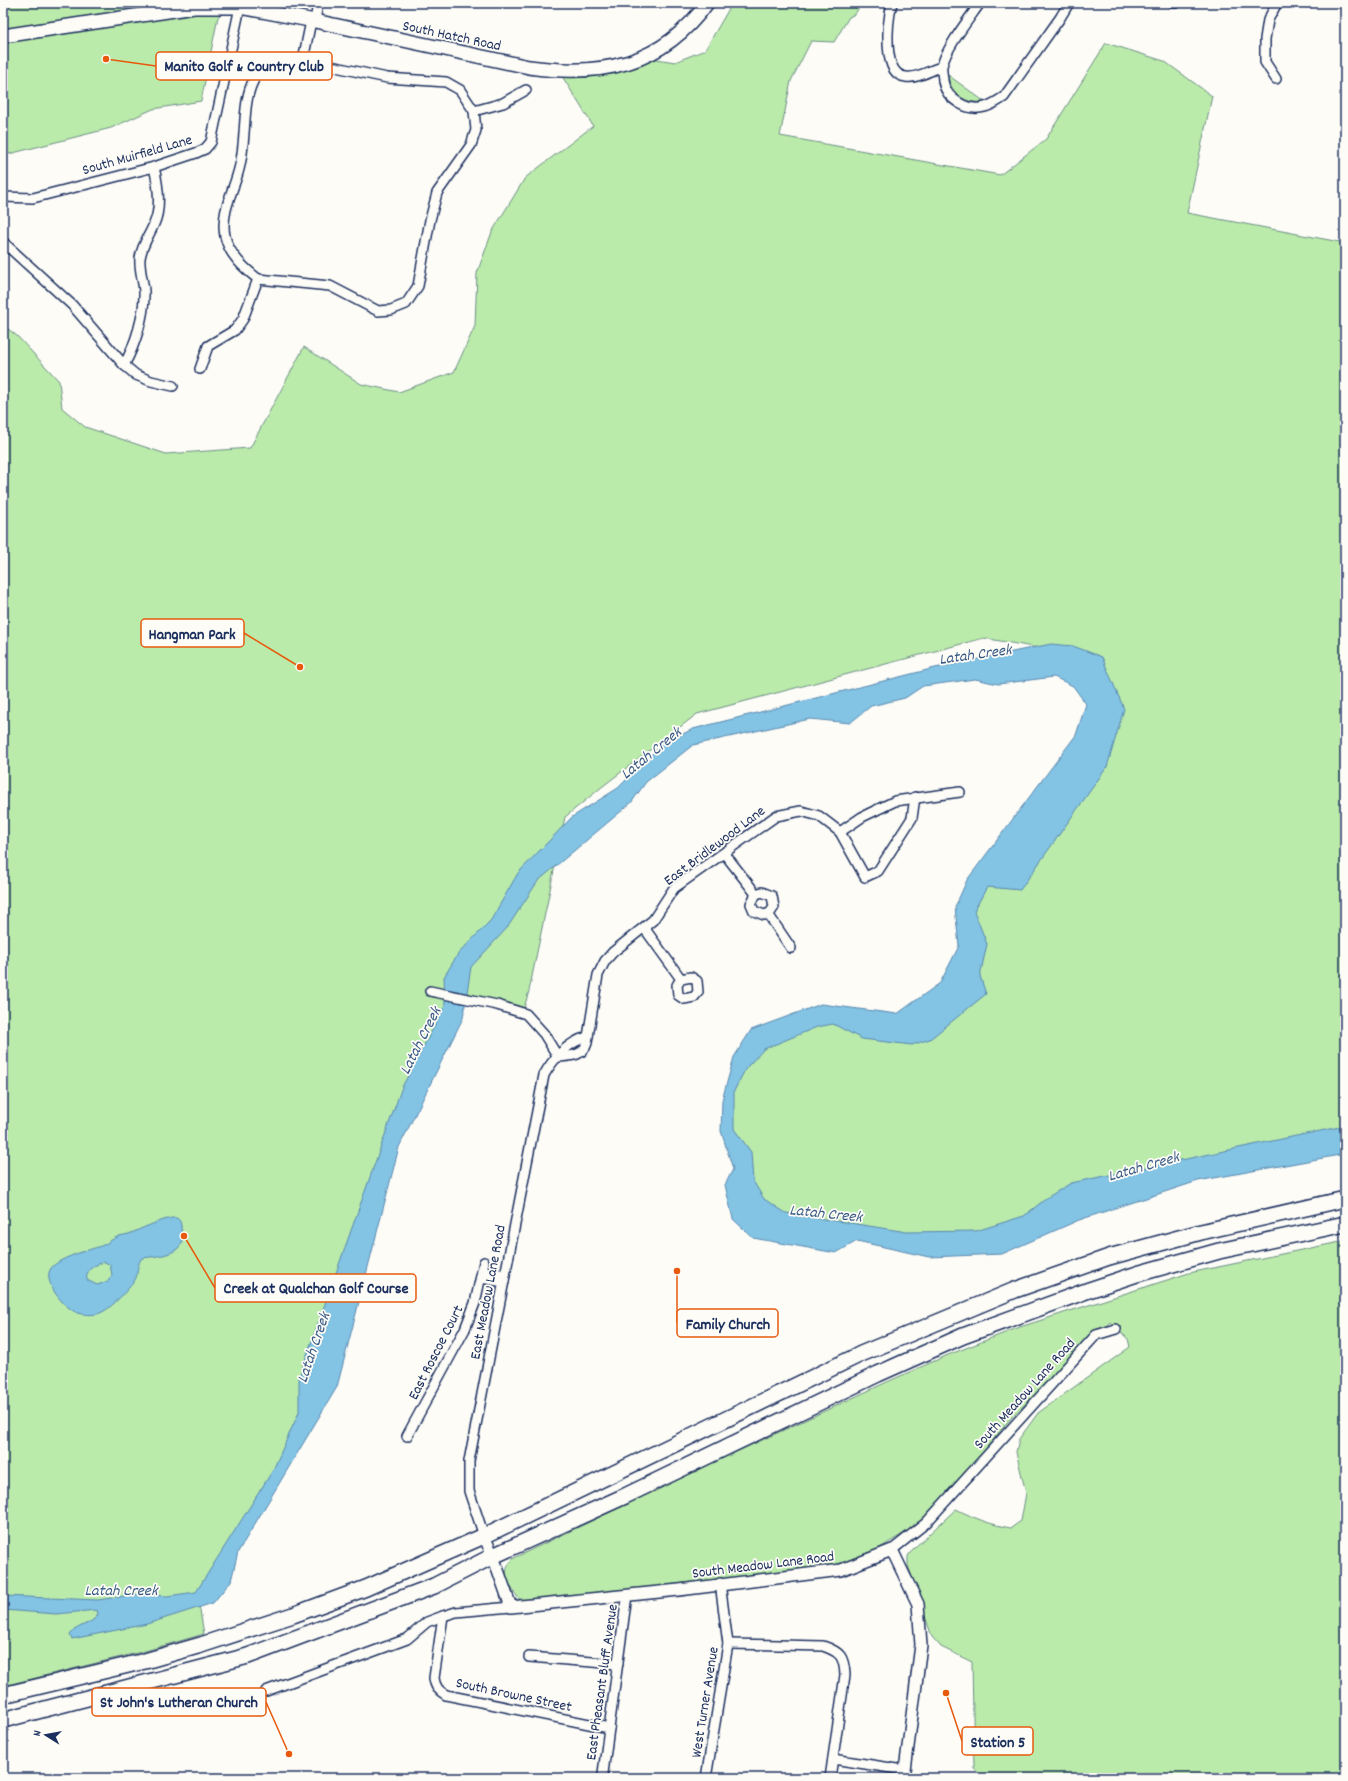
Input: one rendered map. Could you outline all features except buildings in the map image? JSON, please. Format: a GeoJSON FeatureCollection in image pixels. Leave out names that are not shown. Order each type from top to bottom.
{"type":"FeatureCollection","features":[{"type":"Feature","properties":{"kind":"highway"},"geometry":{"type":"LineString","coordinates":[[3,1695],[145,1661],[201,1645],[293,1616],[366,1588],[484,1536],[860,1354],[1015,1290],[1109,1257],[1201,1232],[1345,1199]]}},
{"type":"Feature","properties":{"kind":"highway"},"geometry":{"type":"LineString","coordinates":[[3,1720],[248,1656],[434,1586],[493,1556],[625,1496],[878,1374],[963,1336],[1136,1274],[1219,1251],[1345,1224]]}},
{"type":"Feature","properties":{"kind":"main road","name":"South Hatch Road"},"geometry":{"type":"LineString","coordinates":[[3,36],[194,7],[240,7],[313,21],[510,64],[548,70],[594,70],[634,61],[657,50],[679,35],[699,14],[707,3]]}},
{"type":"Feature","properties":{"kind":"street"},"geometry":{"type":"LineString","coordinates":[[303,60],[318,3]]}},
{"type":"Feature","properties":{"kind":"street"},"geometry":{"type":"LineString","coordinates":[[892,3],[888,28],[889,56],[891,67],[894,72],[905,78],[913,77],[941,67]]}},
{"type":"Feature","properties":{"kind":"street"},"geometry":{"type":"LineString","coordinates":[[980,3],[945,56],[941,67],[944,85],[947,92],[953,99],[963,105],[977,108],[994,104],[1004,97],[1069,3]]}},
{"type":"Feature","properties":{"kind":"street"},"geometry":{"type":"LineString","coordinates":[[1276,79],[1265,62],[1265,39],[1268,20],[1277,3]]}},
{"type":"Feature","properties":{"kind":"street","name":"South Muirfield Lane"},"geometry":{"type":"LineString","coordinates":[[3,198],[33,198],[154,167],[205,149],[211,142],[240,7]]}},
{"type":"Feature","properties":{"kind":"street"},"geometry":{"type":"LineString","coordinates":[[286,59],[303,60],[387,78],[446,82],[460,90],[474,111],[476,130],[471,145],[437,193],[430,220],[418,286],[406,304],[391,310],[378,311],[330,286],[258,279],[244,268],[232,254],[225,237],[224,218],[242,156],[247,96],[251,85],[265,67],[286,59]]}},
{"type":"Feature","properties":{"kind":"street"},"geometry":{"type":"LineString","coordinates":[[474,111],[503,103],[526,90]]}},
{"type":"Feature","properties":{"kind":"street"},"geometry":{"type":"LineString","coordinates":[[124,365],[132,350],[144,306],[144,291],[140,260],[146,237],[155,223],[158,210],[159,187],[154,167]]}},
{"type":"Feature","properties":{"kind":"street"},"geometry":{"type":"LineString","coordinates":[[3,242],[72,305],[124,365],[136,375],[151,381],[173,386]]}},
{"type":"Feature","properties":{"kind":"street"},"geometry":{"type":"LineString","coordinates":[[200,369],[208,346],[235,330],[243,319],[258,279]]}},
{"type":"Feature","properties":{"kind":"street"},"geometry":{"type":"LineString","coordinates":[[840,832],[862,817],[894,801],[960,792]]}},
{"type":"Feature","properties":{"kind":"street","name":"East Bridlewood Lane"},"geometry":{"type":"LineString","coordinates":[[558,1057],[578,1055],[586,1046],[586,1037],[598,975],[601,968],[613,952],[644,929],[653,920],[674,888],[776,816],[789,812],[801,812],[819,816],[840,832],[865,877],[878,871],[912,818],[915,797]]}},
{"type":"Feature","properties":{"kind":"street"},"geometry":{"type":"LineString","coordinates":[[724,853],[756,894]]}},
{"type":"Feature","properties":{"kind":"street"},"geometry":{"type":"LineString","coordinates":[[762,892],[772,896],[774,907],[768,914],[760,915],[754,911],[751,904],[756,894],[762,892]]}},
{"type":"Feature","properties":{"kind":"street"},"geometry":{"type":"LineString","coordinates":[[768,914],[791,948]]}},
{"type":"Feature","properties":{"kind":"street"},"geometry":{"type":"LineString","coordinates":[[644,929],[681,979]]}},
{"type":"Feature","properties":{"kind":"street"},"geometry":{"type":"LineString","coordinates":[[430,991],[497,1005],[526,1014],[544,1034],[558,1057]]}},
{"type":"Feature","properties":{"kind":"street","name":"East Meadow Lane Road"},"geometry":{"type":"LineString","coordinates":[[484,1536],[469,1491],[469,1461],[544,1075],[550,1065],[558,1057]]}},
{"type":"Feature","properties":{"kind":"street","name":"East Roscoe Court"},"geometry":{"type":"LineString","coordinates":[[407,1436],[465,1329],[476,1303],[482,1271],[504,1279]]}},
{"type":"Feature","properties":{"kind":"street","name":"South Meadow Lane Road"},"geometry":{"type":"LineString","coordinates":[[266,1691],[407,1639],[427,1622],[456,1612],[627,1595],[841,1570],[892,1550],[926,1523],[1096,1335],[1116,1329]]}},
{"type":"Feature","properties":{"kind":"street"},"geometry":{"type":"LineString","coordinates":[[484,1536],[493,1556],[511,1607]]}},
{"type":"Feature","properties":{"kind":"street"},"geometry":{"type":"LineString","coordinates":[[833,1759],[904,1774],[921,1645],[918,1604],[892,1550]]}},
{"type":"Feature","properties":{"kind":"street","name":"West Turner Avenue"},"geometry":{"type":"LineString","coordinates":[[706,1778],[728,1644],[720,1584]]}},
{"type":"Feature","properties":{"kind":"street","name":"East Pheasant Bluff Avenue"},"geometry":{"type":"LineString","coordinates":[[603,1773],[627,1595]]}},
{"type":"Feature","properties":{"kind":"street","name":"South Browne Street"},"geometry":{"type":"LineString","coordinates":[[443,1616],[434,1678],[438,1689],[446,1694],[609,1728]]}},
{"type":"Feature","properties":{"kind":"street"},"geometry":{"type":"LineString","coordinates":[[728,1644],[823,1646],[836,1650],[844,1660],[845,1675],[830,1778]]}},
{"type":"Feature","properties":{"kind":"street"},"geometry":{"type":"LineString","coordinates":[[529,1657],[618,1664]]}},
{"type":"Feature","properties":{"kind":"green space"},"geometry":{"type":"Polygon","coordinates":[[[3,3],[225,3],[221,14],[218,17],[201,101],[153,109],[111,128],[9,154],[3,153],[3,3]]]}},
{"type":"Feature","properties":{"kind":"green space"},"geometry":{"type":"Polygon","coordinates":[[[727,3],[862,3],[855,14],[849,17],[834,42],[811,41],[791,81],[780,136],[1000,175],[1046,139],[1106,43],[1164,61],[1212,96],[1187,213],[1345,243],[1345,1140],[1031,1227],[929,1244],[754,1209],[727,1129],[727,1096],[740,1062],[829,1014],[872,1027],[956,997],[964,910],[1106,708],[1038,648],[984,638],[697,714],[565,817],[529,991],[524,1008],[497,1000],[460,992],[414,1088],[306,1417],[198,1599],[204,1634],[145,1651],[3,1686],[3,325],[17,336],[59,381],[62,408],[85,427],[166,454],[250,448],[304,347],[361,384],[399,392],[454,372],[475,326],[477,273],[492,232],[525,178],[593,126],[562,76],[588,76],[616,71],[651,58],[675,62],[705,50],[730,7],[727,3]]]}},
{"type":"Feature","properties":{"kind":"green space"},"geometry":{"type":"Polygon","coordinates":[[[948,75],[985,102],[966,100],[960,97],[952,88],[948,75]]]}},
{"type":"Feature","properties":{"kind":"green space"},"geometry":{"type":"Polygon","coordinates":[[[1345,1241],[1345,1778],[988,1778],[979,1774],[974,1768],[972,1662],[941,1647],[932,1637],[908,1565],[908,1556],[913,1549],[956,1509],[983,1521],[1004,1527],[1011,1528],[1021,1521],[1026,1493],[1016,1452],[1019,1439],[1038,1413],[1130,1347],[1128,1339],[1110,1322],[1012,1417],[940,1504],[911,1529],[870,1554],[828,1567],[527,1601],[519,1599],[509,1584],[506,1573],[509,1563],[514,1558],[704,1467],[948,1355],[1020,1327],[1189,1273],[1345,1241]]]}},
{"type":"Feature","properties":{"kind":"water","name":"Latah Creek"},"geometry":{"type":"Polygon","coordinates":[[[1051,644],[1073,646],[1102,657],[1124,709],[1107,767],[1020,890],[987,887],[974,911],[987,944],[980,976],[986,994],[930,1039],[912,1045],[862,1039],[833,1024],[817,1027],[764,1049],[746,1068],[734,1091],[734,1129],[751,1152],[753,1181],[764,1199],[786,1213],[907,1232],[976,1231],[1024,1216],[1048,1197],[1071,1183],[1344,1126],[1345,1154],[1198,1181],[1079,1220],[1002,1254],[929,1257],[857,1241],[836,1253],[753,1238],[733,1219],[725,1185],[733,1169],[721,1131],[722,1100],[734,1057],[751,1030],[821,1004],[897,1014],[940,983],[959,946],[955,907],[967,880],[1076,735],[1086,704],[1073,686],[1054,677],[998,684],[975,679],[923,686],[905,698],[871,706],[850,723],[810,719],[693,745],[646,782],[631,803],[538,881],[507,928],[471,967],[463,1018],[399,1147],[337,1387],[238,1552],[231,1581],[213,1603],[147,1624],[72,1639],[70,1635],[76,1629],[92,1621],[98,1615],[97,1610],[56,1614],[3,1610],[3,1596],[98,1600],[138,1594],[167,1596],[196,1592],[273,1470],[299,1412],[299,1377],[402,1087],[445,1006],[444,977],[458,954],[491,920],[518,873],[572,817],[618,788],[662,744],[693,729],[935,668],[1051,644]]]}},
{"type":"Feature","properties":{"kind":"water"},"geometry":{"type":"Polygon","coordinates":[[[177,1218],[180,1222],[182,1240],[180,1246],[170,1253],[142,1258],[139,1263],[136,1278],[131,1286],[112,1306],[101,1313],[88,1315],[73,1311],[56,1295],[52,1288],[49,1275],[53,1266],[73,1255],[103,1245],[118,1236],[129,1234],[166,1219],[177,1218]],[[105,1262],[98,1264],[89,1270],[87,1280],[97,1285],[108,1281],[112,1275],[110,1265],[105,1262]]]}},
{"type":"Feature","properties":{"kind":"place","name":"Manito Golf & Country Club"},"geometry":{"type":"Point","coordinates":[106,59]}},
{"type":"Feature","properties":{"kind":"place","name":"Hangman Park"},"geometry":{"type":"Point","coordinates":[300,667]}},
{"type":"Feature","properties":{"kind":"place","name":"Creek at Qualchan Golf Course"},"geometry":{"type":"Point","coordinates":[184,1236]}},
{"type":"Feature","properties":{"kind":"place","name":"Family Church"},"geometry":{"type":"Point","coordinates":[677,1271]}},
{"type":"Feature","properties":{"kind":"place","name":"Station 5"},"geometry":{"type":"Point","coordinates":[946,1693]}},
{"type":"Feature","properties":{"kind":"place","name":"St John's Lutheran Church"},"geometry":{"type":"Point","coordinates":[289,1754]}}]}
